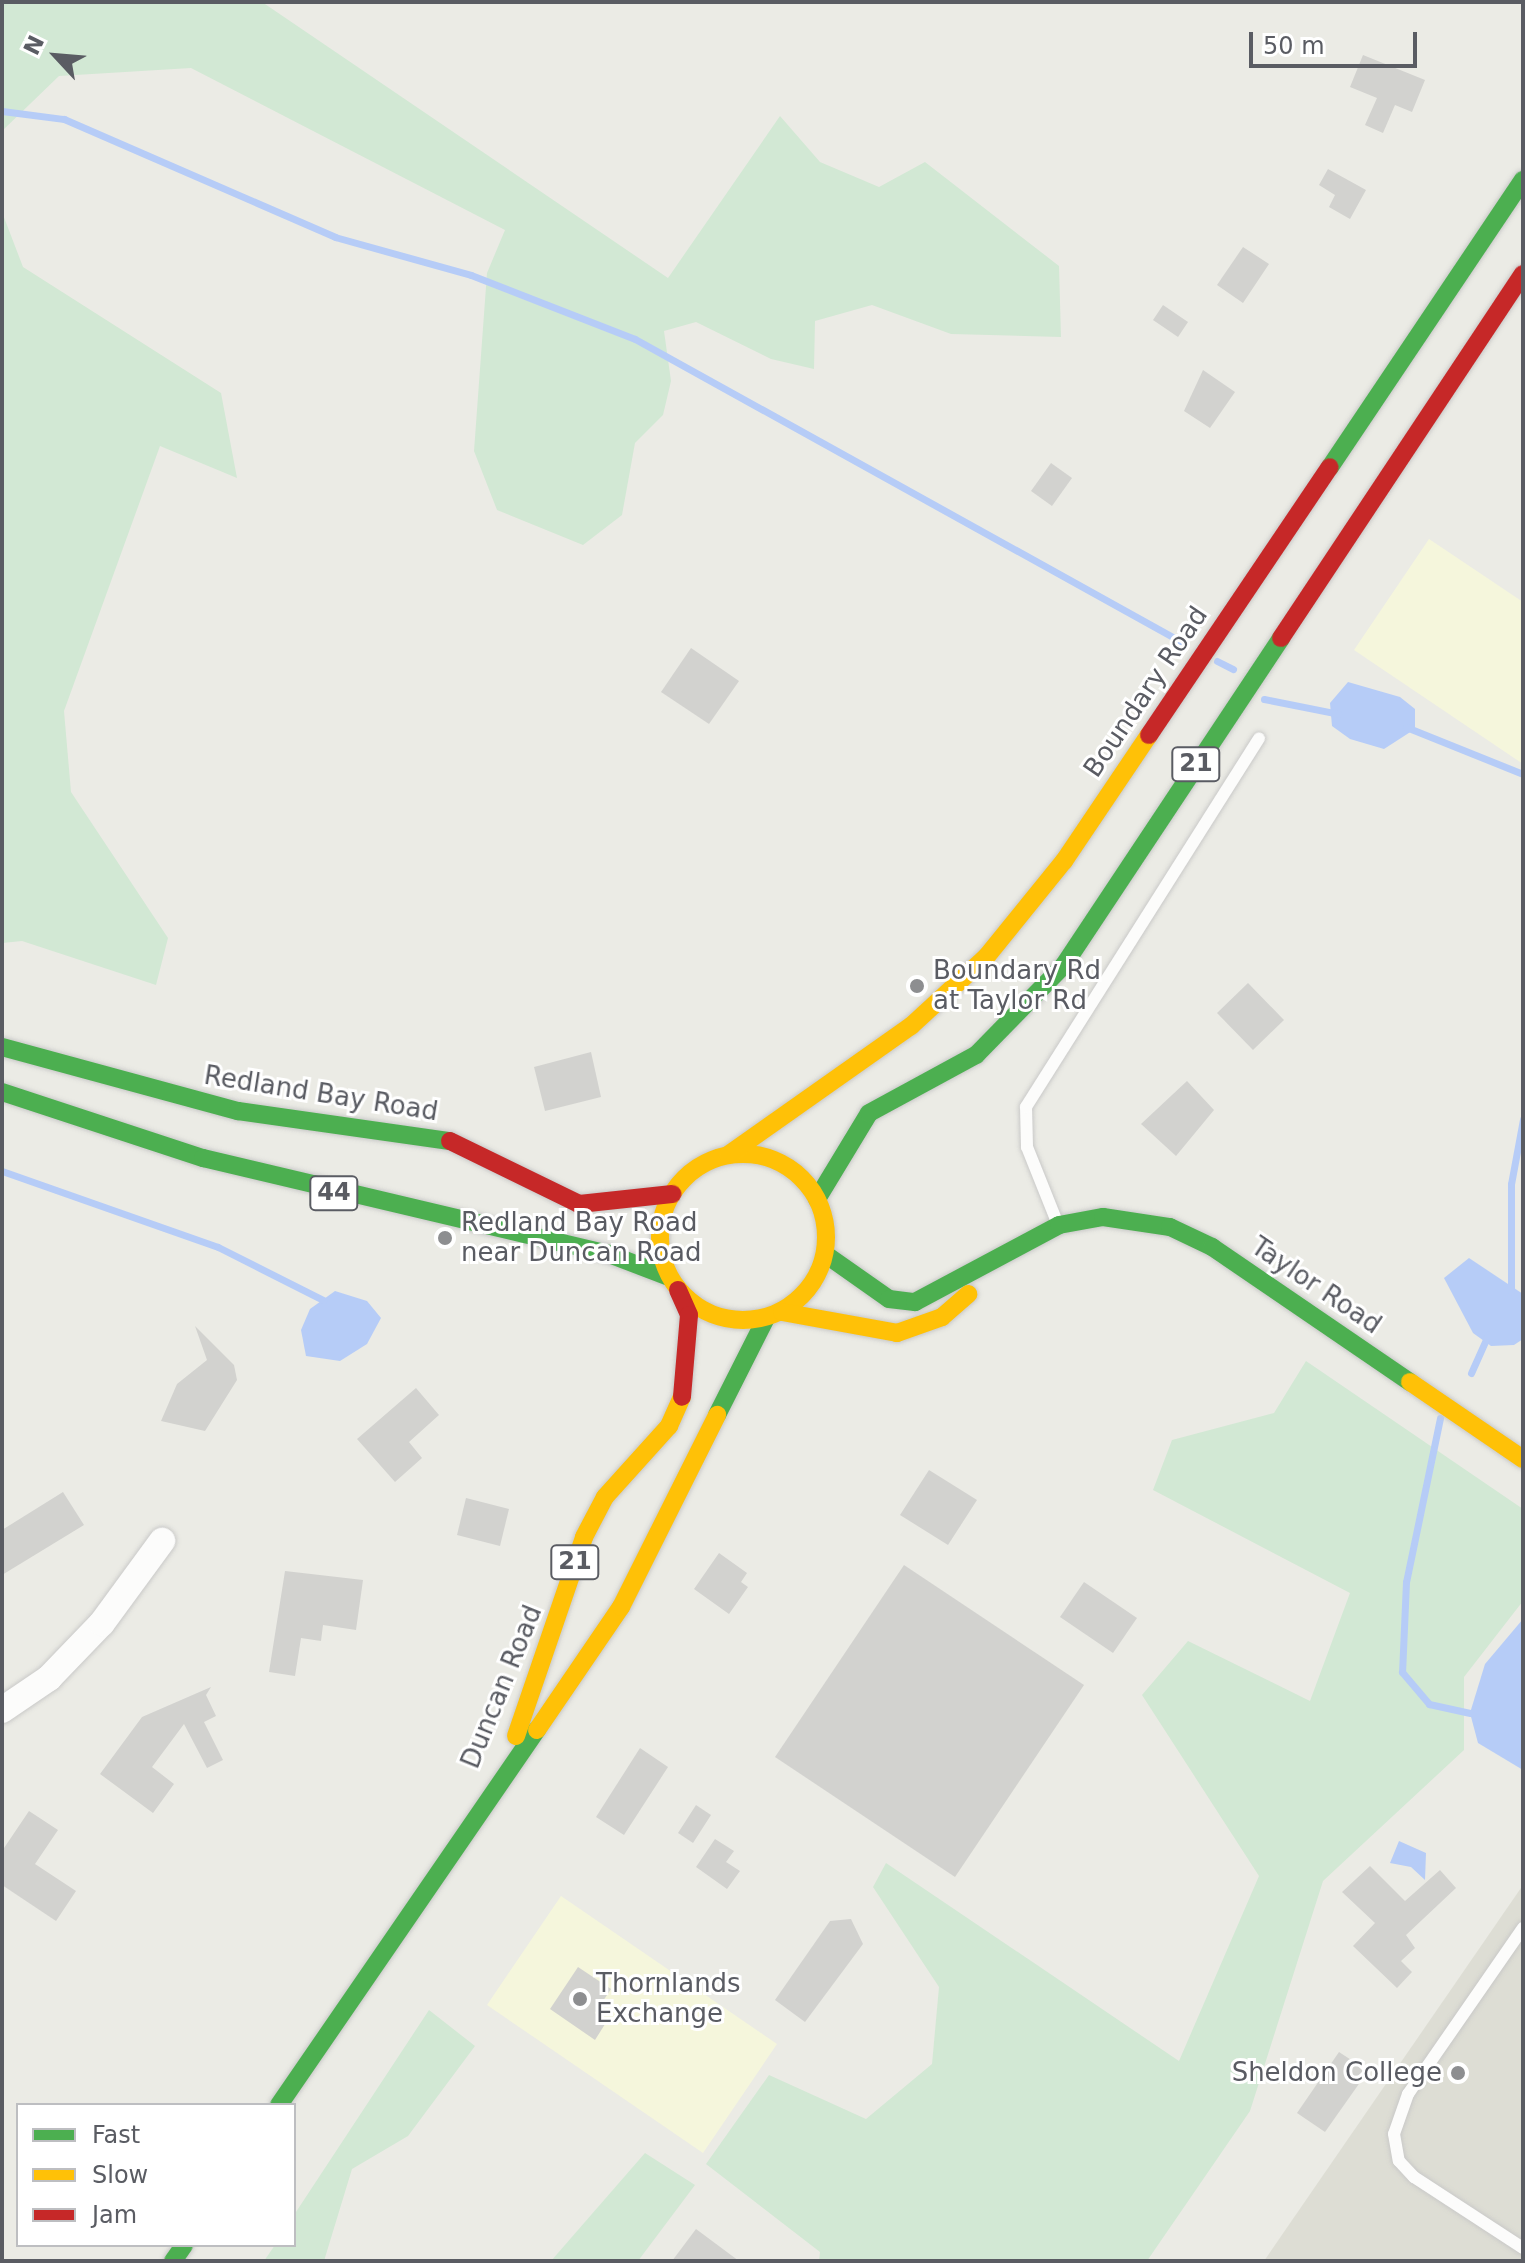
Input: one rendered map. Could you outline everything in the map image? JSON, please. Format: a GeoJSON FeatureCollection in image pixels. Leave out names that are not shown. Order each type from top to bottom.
{"type":"FeatureCollection","features":[{"type":"Feature","properties":{"kind":"main road","name":"Boundary Road"},"geometry":{"type":"LineString","coordinates":[[728,1155],[911,1026],[987,956],[1064,861],[1523,180]]}},
{"type":"Feature","properties":{"kind":"main road","name":"21"},"geometry":{"type":"LineString","coordinates":[[817,1199],[842,1147],[869,1113],[976,1055],[1064,965],[1523,274]]}},
{"type":"Feature","properties":{"kind":"main road","name":"Redland Bay Road"},"geometry":{"type":"LineString","coordinates":[[2,1047],[238,1111],[457,1142],[579,1204],[672,1194]]}},
{"type":"Feature","properties":{"kind":"main road","name":"44"},"geometry":{"type":"LineString","coordinates":[[2,1092],[217,1162],[609,1254],[674,1284]]}},
{"type":"Feature","properties":{"kind":"main road","name":"21"},"geometry":{"type":"LineString","coordinates":[[674,1284],[660,1235],[672,1194],[687,1176],[728,1155]]}},
{"type":"Feature","properties":{"kind":"main road"},"geometry":{"type":"LineString","coordinates":[[728,1155],[770,1158],[817,1199],[825,1254]]}},
{"type":"Feature","properties":{"kind":"main road","name":"Taylor Road"},"geometry":{"type":"LineString","coordinates":[[825,1254],[889,1299],[915,1302],[1059,1225],[1135,1218],[1212,1247],[1523,1459]]}},
{"type":"Feature","properties":{"kind":"main road"},"geometry":{"type":"LineString","coordinates":[[674,1284],[717,1317],[812,1312],[876,1332],[918,1330],[1059,1225]]}},
{"type":"Feature","properties":{"kind":"main road","name":"21"},"geometry":{"type":"LineString","coordinates":[[774,1315],[802,1297],[825,1254]]}},
{"type":"Feature","properties":{"kind":"main road","name":"Duncan Road"},"geometry":{"type":"LineString","coordinates":[[455,1846],[505,1763],[596,1511],[677,1411],[692,1354],[674,1284]]}},
{"type":"Feature","properties":{"kind":"main road","name":"Duncan Road"},"geometry":{"type":"LineString","coordinates":[[280,2103],[621,1607],[774,1315]]}},
{"type":"Feature","properties":{"kind":"street"},"geometry":{"type":"LineString","coordinates":[[2,1710],[49,1678],[102,1623],[162,1541]]}},
{"type":"Feature","properties":{"kind":"lane"},"geometry":{"type":"LineString","coordinates":[[1059,1225],[1027,1147],[1026,1107],[1259,738]]}},
{"type":"Feature","properties":{"kind":"lane"},"geometry":{"type":"LineString","coordinates":[[1523,1928],[1408,2094],[1394,2134],[1399,2161],[1414,2177],[1523,2248]]}},
{"type":"Feature","properties":{"kind":"shaded area"},"geometry":{"type":"Polygon","coordinates":[[[2,2],[262,2],[668,278],[780,116],[820,162],[879,187],[925,162],[1059,266],[1061,337],[951,334],[872,305],[815,321],[814,369],[771,359],[696,322],[664,331],[671,381],[663,415],[635,443],[622,515],[583,545],[497,510],[474,451],[487,273],[505,230],[191,68],[59,76],[2,131],[2,2]]]}},
{"type":"Feature","properties":{"kind":"shaded area"},"geometry":{"type":"Polygon","coordinates":[[[2,212],[23,267],[221,393],[237,478],[160,446],[64,711],[71,792],[168,938],[156,985],[22,941],[2,943],[2,212]]]}},
{"type":"Feature","properties":{"kind":"shaded area"},"geometry":{"type":"Polygon","coordinates":[[[1429,539],[1523,602],[1523,764],[1354,650],[1429,539]]]}},
{"type":"Feature","properties":{"kind":"shaded area"},"geometry":{"type":"Polygon","coordinates":[[[1306,1361],[1523,1509],[1523,1601],[1464,1677],[1464,1750],[1323,1881],[1250,2111],[1147,2261],[819,2261],[820,2252],[706,2164],[769,2075],[866,2119],[932,2064],[939,1987],[873,1887],[886,1863],[1179,2061],[1259,1876],[1142,1695],[1188,1641],[1310,1701],[1350,1593],[1153,1490],[1172,1440],[1274,1413],[1306,1361]]]}},
{"type":"Feature","properties":{"kind":"shaded area","name":"Sheldon College"},"geometry":{"type":"Polygon","coordinates":[[[1523,1885],[1523,2261],[1264,2261],[1523,1885]]]}},
{"type":"Feature","properties":{"kind":"shaded area"},"geometry":{"type":"Polygon","coordinates":[[[561,1896],[777,2044],[703,2153],[487,2005],[561,1896]]]}},
{"type":"Feature","properties":{"kind":"shaded area"},"geometry":{"type":"Polygon","coordinates":[[[429,2010],[475,2046],[408,2136],[352,2169],[324,2261],[264,2261],[274,2247],[296,2247],[296,2212],[429,2010]]]}},
{"type":"Feature","properties":{"kind":"shaded area"},"geometry":{"type":"Polygon","coordinates":[[[645,2153],[695,2185],[638,2261],[551,2261],[645,2153]]]}},
{"type":"Feature","properties":{"kind":"water"},"geometry":{"type":"Polygon","coordinates":[[[1348,682],[1400,697],[1415,709],[1415,729],[1384,749],[1350,739],[1332,726],[1330,703],[1348,682]]]}},
{"type":"Feature","properties":{"kind":"water"},"geometry":{"type":"Polygon","coordinates":[[[1469,1258],[1523,1294],[1523,1339],[1514,1345],[1491,1346],[1473,1333],[1444,1278],[1469,1258]]]}},
{"type":"Feature","properties":{"kind":"water"},"geometry":{"type":"Polygon","coordinates":[[[335,1291],[367,1301],[381,1318],[367,1344],[340,1361],[306,1356],[301,1330],[310,1309],[335,1291]]]}},
{"type":"Feature","properties":{"kind":"water"},"geometry":{"type":"Polygon","coordinates":[[[1523,1619],[1523,1770],[1478,1743],[1470,1713],[1485,1664],[1523,1619]]]}},
{"type":"Feature","properties":{"kind":"water"},"geometry":{"type":"Polygon","coordinates":[[[1399,1841],[1426,1853],[1425,1880],[1411,1867],[1390,1863],[1399,1841]]]}},
{"type":"Feature","properties":{"kind":"building"},"geometry":{"type":"Polygon","coordinates":[[[1363,55],[1425,80],[1412,112],[1395,105],[1383,133],[1365,125],[1377,98],[1350,87],[1363,55]]]}},
{"type":"Feature","properties":{"kind":"building"},"geometry":{"type":"Polygon","coordinates":[[[1328,169],[1366,190],[1350,219],[1329,207],[1335,195],[1319,185],[1328,169]]]}},
{"type":"Feature","properties":{"kind":"building"},"geometry":{"type":"Polygon","coordinates":[[[1243,247],[1269,264],[1243,303],[1217,285],[1243,247]]]}},
{"type":"Feature","properties":{"kind":"building"},"geometry":{"type":"Polygon","coordinates":[[[1163,305],[1188,322],[1178,337],[1153,320],[1163,305]]]}},
{"type":"Feature","properties":{"kind":"building"},"geometry":{"type":"Polygon","coordinates":[[[1203,370],[1235,392],[1210,428],[1184,411],[1203,370]]]}},
{"type":"Feature","properties":{"kind":"building"},"geometry":{"type":"Polygon","coordinates":[[[1051,463],[1072,478],[1052,506],[1031,491],[1051,463]]]}},
{"type":"Feature","properties":{"kind":"building"},"geometry":{"type":"Polygon","coordinates":[[[691,648],[739,681],[709,724],[661,692],[691,648]]]}},
{"type":"Feature","properties":{"kind":"building"},"geometry":{"type":"Polygon","coordinates":[[[1248,983],[1284,1020],[1253,1050],[1217,1013],[1248,983]]]}},
{"type":"Feature","properties":{"kind":"building"},"geometry":{"type":"Polygon","coordinates":[[[591,1052],[601,1097],[545,1111],[534,1067],[591,1052]]]}},
{"type":"Feature","properties":{"kind":"building"},"geometry":{"type":"Polygon","coordinates":[[[1187,1081],[1214,1110],[1176,1156],[1141,1124],[1187,1081]]]}},
{"type":"Feature","properties":{"kind":"building"},"geometry":{"type":"Polygon","coordinates":[[[195,1326],[234,1365],[237,1380],[205,1431],[161,1421],[177,1384],[207,1360],[195,1326]]]}},
{"type":"Feature","properties":{"kind":"building"},"geometry":{"type":"Polygon","coordinates":[[[416,1388],[439,1415],[409,1442],[422,1458],[395,1482],[357,1439],[416,1388]]]}},
{"type":"Feature","properties":{"kind":"building"},"geometry":{"type":"Polygon","coordinates":[[[929,1470],[977,1500],[948,1545],[900,1515],[929,1470]]]}},
{"type":"Feature","properties":{"kind":"building"},"geometry":{"type":"Polygon","coordinates":[[[63,1492],[84,1525],[2,1575],[2,1530],[63,1492]]]}},
{"type":"Feature","properties":{"kind":"building"},"geometry":{"type":"Polygon","coordinates":[[[466,1498],[509,1509],[500,1546],[457,1535],[466,1498]]]}},
{"type":"Feature","properties":{"kind":"building"},"geometry":{"type":"Polygon","coordinates":[[[719,1553],[747,1573],[741,1582],[748,1587],[729,1614],[694,1589],[719,1553]]]}},
{"type":"Feature","properties":{"kind":"building"},"geometry":{"type":"Polygon","coordinates":[[[904,1565],[1084,1685],[955,1877],[775,1757],[904,1565]]]}},
{"type":"Feature","properties":{"kind":"building"},"geometry":{"type":"Polygon","coordinates":[[[285,1571],[363,1580],[356,1630],[323,1625],[321,1641],[301,1638],[295,1676],[269,1672],[285,1571]]]}},
{"type":"Feature","properties":{"kind":"building"},"geometry":{"type":"Polygon","coordinates":[[[1084,1582],[1137,1618],[1113,1653],[1060,1617],[1084,1582]]]}},
{"type":"Feature","properties":{"kind":"building"},"geometry":{"type":"Polygon","coordinates":[[[211,1687],[206,1695],[216,1716],[204,1722],[223,1760],[207,1768],[184,1724],[152,1767],[174,1784],[153,1813],[100,1774],[142,1717],[211,1687]]]}},
{"type":"Feature","properties":{"kind":"building"},"geometry":{"type":"Polygon","coordinates":[[[640,1748],[668,1767],[624,1835],[596,1817],[640,1748]]]}},
{"type":"Feature","properties":{"kind":"building"},"geometry":{"type":"Polygon","coordinates":[[[696,1805],[711,1815],[693,1843],[678,1833],[696,1805]]]}},
{"type":"Feature","properties":{"kind":"building"},"geometry":{"type":"Polygon","coordinates":[[[29,1811],[58,1830],[35,1864],[76,1891],[56,1921],[2,1885],[2,1851],[29,1811]]]}},
{"type":"Feature","properties":{"kind":"building"},"geometry":{"type":"Polygon","coordinates":[[[715,1839],[734,1851],[726,1862],[740,1871],[727,1889],[696,1867],[715,1839]]]}},
{"type":"Feature","properties":{"kind":"building"},"geometry":{"type":"Polygon","coordinates":[[[1370,1866],[1405,1901],[1440,1870],[1456,1888],[1406,1935],[1415,1948],[1401,1961],[1412,1972],[1397,1988],[1353,1946],[1375,1923],[1342,1892],[1370,1866]]]}},
{"type":"Feature","properties":{"kind":"building"},"geometry":{"type":"Polygon","coordinates":[[[851,1919],[863,1944],[805,2022],[775,2000],[830,1921],[851,1919]]]}},
{"type":"Feature","properties":{"kind":"building","name":"Thornlands Exchange"},"geometry":{"type":"Polygon","coordinates":[[[578,1967],[611,1989],[595,2013],[607,2021],[595,2040],[550,2009],[578,1967]]]}},
{"type":"Feature","properties":{"kind":"building"},"geometry":{"type":"Polygon","coordinates":[[[1339,2052],[1368,2071],[1325,2132],[1297,2113],[1339,2052]]]}},
{"type":"Feature","properties":{"kind":"building"},"geometry":{"type":"Polygon","coordinates":[[[696,2229],[739,2261],[672,2261],[696,2229]]]}},
{"type":"Feature","properties":{"kind":"waterway"},"geometry":{"type":"LineString","coordinates":[[2,111],[64,119],[335,237],[471,275],[635,339],[1180,641]]}},
{"type":"Feature","properties":{"kind":"waterway"},"geometry":{"type":"LineString","coordinates":[[1217,661],[1233,669]]}},
{"type":"Feature","properties":{"kind":"waterway"},"geometry":{"type":"LineString","coordinates":[[1264,699],[1339,714]]}},
{"type":"Feature","properties":{"kind":"waterway"},"geometry":{"type":"LineString","coordinates":[[1406,727],[1523,774]]}},
{"type":"Feature","properties":{"kind":"waterway"},"geometry":{"type":"LineString","coordinates":[[1511,1292],[1511,1184],[1523,1119]]}},
{"type":"Feature","properties":{"kind":"waterway"},"geometry":{"type":"LineString","coordinates":[[2,1171],[218,1247],[323,1300]]}},
{"type":"Feature","properties":{"kind":"waterway"},"geometry":{"type":"LineString","coordinates":[[1471,1373],[1488,1335]]}},
{"type":"Feature","properties":{"kind":"waterway"},"geometry":{"type":"LineString","coordinates":[[1440,1418],[1406,1582],[1402,1672],[1429,1704],[1470,1713]]}},
{"type":"Feature","properties":{"kind":"traffic: fast"},"geometry":{"type":"LineString","coordinates":[[1330,467],[1523,180]]}},
{"type":"Feature","properties":{"kind":"traffic: fast"},"geometry":{"type":"LineString","coordinates":[[817,1199],[869,1113],[976,1055],[1064,965],[1281,638]]}},
{"type":"Feature","properties":{"kind":"traffic: fast"},"geometry":{"type":"LineString","coordinates":[[2,1047],[238,1111],[450,1141]]}},
{"type":"Feature","properties":{"kind":"traffic: fast"},"geometry":{"type":"LineString","coordinates":[[2,1092],[203,1158],[609,1254],[669,1277]]}},
{"type":"Feature","properties":{"kind":"traffic: fast"},"geometry":{"type":"LineString","coordinates":[[825,1254],[889,1299],[915,1302],[1059,1225],[1103,1217],[1170,1227],[1212,1247],[1410,1382]]}},
{"type":"Feature","properties":{"kind":"traffic: fast"},"geometry":{"type":"LineString","coordinates":[[717,1415],[766,1318]]}},
{"type":"Feature","properties":{"kind":"traffic: fast"},"geometry":{"type":"LineString","coordinates":[[280,2103],[537,1730]]}},
{"type":"Feature","properties":{"kind":"traffic: fast"},"geometry":{"type":"LineString","coordinates":[[173,2261],[183,2247]]}},
{"type":"Feature","properties":{"kind":"traffic: slow"},"geometry":{"type":"LineString","coordinates":[[728,1155],[911,1026],[987,956],[1064,861],[1149,735]]}},
{"type":"Feature","properties":{"kind":"traffic: slow"},"geometry":{"type":"LineString","coordinates":[[743,1154],[775,1160],[802,1178],[820,1205],[826,1237],[820,1269],[802,1296],[775,1314],[743,1320],[711,1314],[684,1296],[666,1269],[660,1237],[666,1205],[684,1178],[711,1160],[743,1154]]}},
{"type":"Feature","properties":{"kind":"traffic: slow"},"geometry":{"type":"LineString","coordinates":[[782,1312],[897,1333],[942,1317],[968,1294]]}},
{"type":"Feature","properties":{"kind":"traffic: slow"},"geometry":{"type":"LineString","coordinates":[[1410,1382],[1523,1459]]}},
{"type":"Feature","properties":{"kind":"traffic: slow"},"geometry":{"type":"LineString","coordinates":[[516,1736],[584,1537],[605,1497],[669,1426],[682,1397]]}},
{"type":"Feature","properties":{"kind":"traffic: slow"},"geometry":{"type":"LineString","coordinates":[[537,1730],[621,1607],[717,1415]]}},
{"type":"Feature","properties":{"kind":"traffic: jam"},"geometry":{"type":"LineString","coordinates":[[1281,638],[1523,274]]}},
{"type":"Feature","properties":{"kind":"traffic: jam"},"geometry":{"type":"LineString","coordinates":[[1149,735],[1330,467]]}},
{"type":"Feature","properties":{"kind":"traffic: jam"},"geometry":{"type":"LineString","coordinates":[[450,1141],[579,1204],[672,1194]]}},
{"type":"Feature","properties":{"kind":"traffic: jam"},"geometry":{"type":"LineString","coordinates":[[678,1290],[689,1315],[682,1397]]}},
{"type":"Feature","properties":{"kind":"place","name":"Boundary Rd at Taylor Rd"},"geometry":{"type":"Point","coordinates":[917,986]}},
{"type":"Feature","properties":{"kind":"place","name":"Redland Bay Road near Duncan Road"},"geometry":{"type":"Point","coordinates":[445,1238]}},
{"type":"Feature","properties":{"kind":"place","name":"Thornlands Exchange"},"geometry":{"type":"Point","coordinates":[580,1999]}},
{"type":"Feature","properties":{"kind":"place","name":"Sheldon College"},"geometry":{"type":"Point","coordinates":[1458,2073]}}]}
